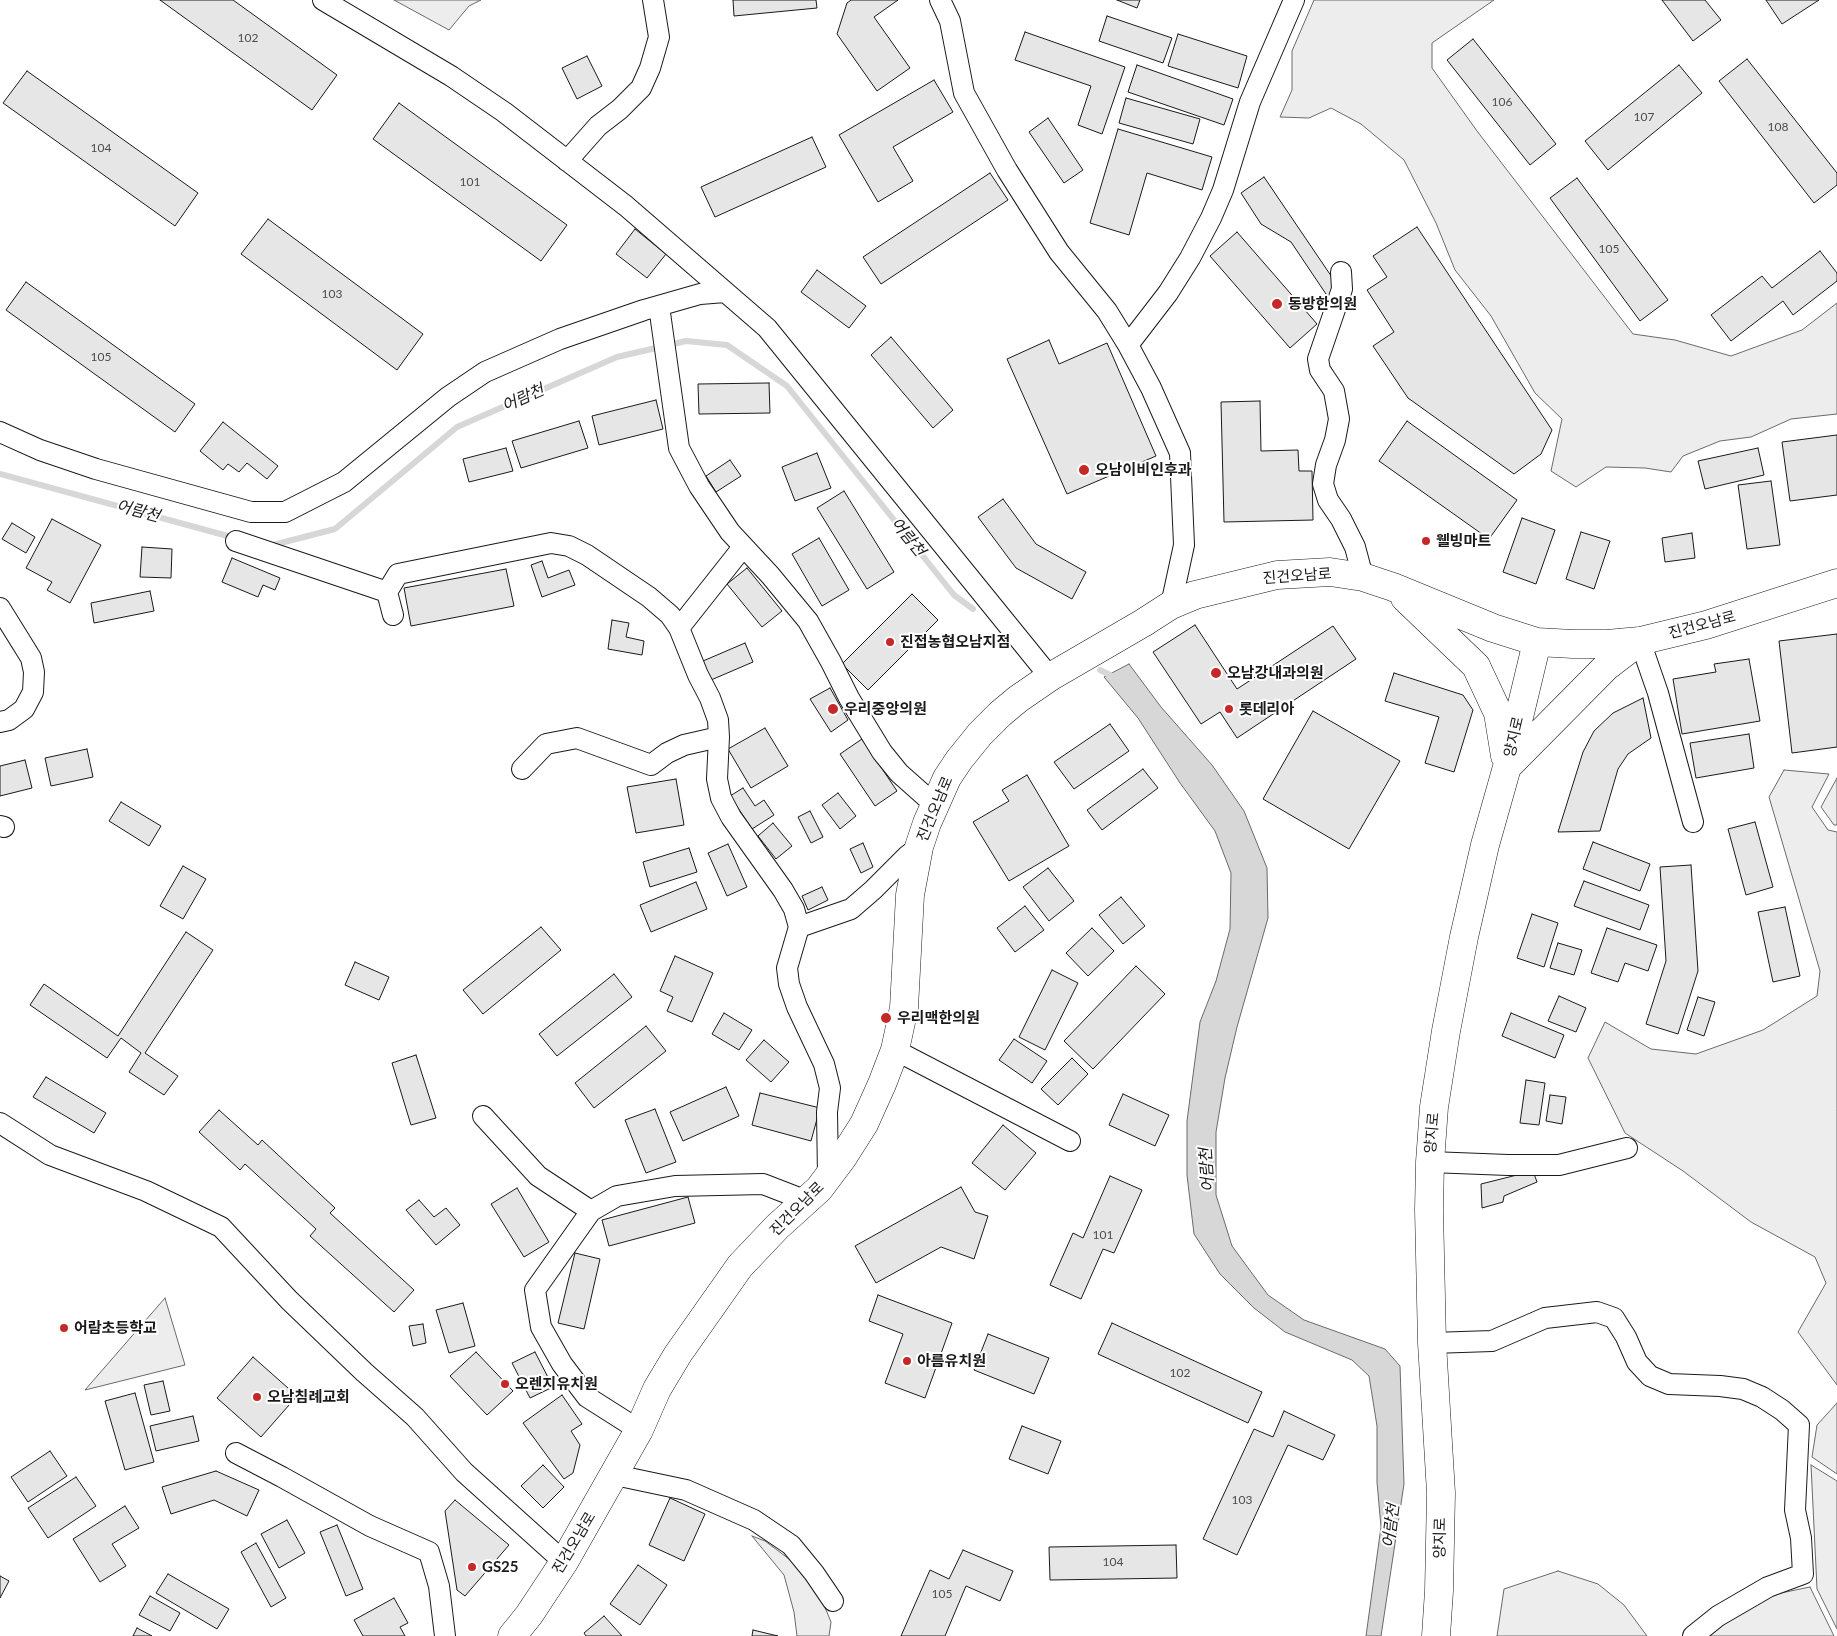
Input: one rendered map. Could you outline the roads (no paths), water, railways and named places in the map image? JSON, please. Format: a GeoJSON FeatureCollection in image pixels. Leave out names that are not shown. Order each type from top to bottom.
{"type":"FeatureCollection","features":[{"type":"Feature","properties":{"kind":"main road","name":"진건오남로"},"geometry":{"type":"LineString","coordinates":[[512,1636],[529,1615],[564,1562],[615,1475],[639,1430],[656,1389],[678,1354],[740,1266],[777,1227],[807,1201],[843,1157],[864,1124],[895,1050],[904,1008],[910,895],[919,847],[947,778],[980,734],[1000,714],[1050,677],[1171,605],[1195,595],[1277,575],[1330,572],[1363,577],[1393,587],[1493,628],[1537,642],[1607,644],[1640,641],[1706,625],[1837,583]]}},
{"type":"Feature","properties":{"kind":"main road"},"geometry":{"type":"LineString","coordinates":[[1393,587],[1476,666],[1498,713],[1507,767]]}},
{"type":"Feature","properties":{"kind":"main road"},"geometry":{"type":"LineString","coordinates":[[1507,767],[1606,667],[1640,641]]}},
{"type":"Feature","properties":{"kind":"main road","name":"양지로"},"geometry":{"type":"LineString","coordinates":[[1436,1636],[1439,1591],[1440,1493],[1432,1344],[1429,1210],[1434,1108],[1464,937],[1485,845],[1507,767],[1537,642]]}},
{"type":"Feature","properties":{"kind":"street"},"geometry":{"type":"LineString","coordinates":[[323,0],[451,76],[504,112],[626,206],[767,328],[1050,677]]}},
{"type":"Feature","properties":{"kind":"street"},"geometry":{"type":"LineString","coordinates":[[567,161],[598,126],[620,110],[641,88],[650,68],[659,37],[653,0]]}},
{"type":"Feature","properties":{"kind":"street"},"geometry":{"type":"LineString","coordinates":[[940,0],[950,21],[964,93],[1007,170],[1059,252],[1107,311],[1128,345],[1151,388],[1180,453],[1184,545],[1171,605]]}},
{"type":"Feature","properties":{"kind":"street"},"geometry":{"type":"LineString","coordinates":[[1128,345],[1168,293],[1190,258],[1211,218],[1223,190],[1250,102],[1294,0]]}},
{"type":"Feature","properties":{"kind":"street"},"geometry":{"type":"LineString","coordinates":[[1341,272],[1342,289],[1318,359],[1320,370],[1334,391],[1339,419],[1335,440],[1326,465],[1323,484],[1328,500],[1341,519],[1355,547],[1363,577]]}},
{"type":"Feature","properties":{"kind":"street"},"geometry":{"type":"LineString","coordinates":[[0,432],[40,450],[96,469],[251,512],[285,512],[344,482],[448,397],[485,372],[560,339],[659,306],[700,294],[725,292]]}},
{"type":"Feature","properties":{"kind":"street"},"geometry":{"type":"LineString","coordinates":[[659,306],[680,448],[699,486],[730,532],[770,575],[808,621],[831,662],[848,698],[882,752],[899,773],[935,805]]}},
{"type":"Feature","properties":{"kind":"street"},"geometry":{"type":"LineString","coordinates":[[236,542],[387,592]]}},
{"type":"Feature","properties":{"kind":"street"},"geometry":{"type":"LineString","coordinates":[[393,615],[387,592],[398,574],[551,543],[569,546],[587,556],[635,587],[670,615],[679,628],[718,720],[717,779],[721,798],[731,817],[783,890],[794,909],[799,927],[787,968],[789,984],[797,1008],[824,1064],[830,1088],[827,1112],[828,1176]]}},
{"type":"Feature","properties":{"kind":"street"},"geometry":{"type":"LineString","coordinates":[[679,628],[743,547]]}},
{"type":"Feature","properties":{"kind":"street"},"geometry":{"type":"LineString","coordinates":[[0,608],[31,658],[34,672],[33,692],[24,709],[9,720],[0,722]]}},
{"type":"Feature","properties":{"kind":"street"},"geometry":{"type":"LineString","coordinates":[[1640,641],[1658,693],[1693,822]]}},
{"type":"Feature","properties":{"kind":"street"},"geometry":{"type":"LineString","coordinates":[[522,769],[546,744],[577,738],[651,765],[667,753],[684,745],[719,737]]}},
{"type":"Feature","properties":{"kind":"street"},"geometry":{"type":"LineString","coordinates":[[799,927],[850,908],[874,890],[907,856],[919,847]]}},
{"type":"Feature","properties":{"kind":"street"},"geometry":{"type":"LineString","coordinates":[[895,1050],[1070,1140]]}},
{"type":"Feature","properties":{"kind":"street"},"geometry":{"type":"LineString","coordinates":[[483,1116],[538,1176],[591,1211]]}},
{"type":"Feature","properties":{"kind":"street"},"geometry":{"type":"LineString","coordinates":[[0,1123],[50,1155],[146,1191],[221,1227],[289,1300],[364,1372],[415,1417],[464,1472],[564,1562]]}},
{"type":"Feature","properties":{"kind":"street"},"geometry":{"type":"LineString","coordinates":[[1430,1162],[1558,1165],[1627,1148]]}},
{"type":"Feature","properties":{"kind":"street"},"geometry":{"type":"LineString","coordinates":[[639,1430],[587,1397],[562,1364],[541,1327],[535,1290],[591,1211],[617,1196],[675,1186],[763,1184],[807,1201]]}},
{"type":"Feature","properties":{"kind":"street"},"geometry":{"type":"LineString","coordinates":[[1432,1344],[1492,1341],[1546,1318],[1597,1312],[1614,1318],[1626,1337],[1637,1362],[1650,1376],[1669,1384],[1743,1389],[1762,1397],[1782,1410],[1799,1425],[1795,1510],[1801,1538],[1804,1574],[1768,1587],[1718,1616],[1693,1636]]}},
{"type":"Feature","properties":{"kind":"street"},"geometry":{"type":"LineString","coordinates":[[236,1453],[370,1526],[429,1552],[439,1586],[444,1636]]}},
{"type":"Feature","properties":{"kind":"street"},"geometry":{"type":"LineString","coordinates":[[615,1475],[686,1490],[754,1520],[791,1545],[814,1573],[833,1601]]}},
{"type":"Feature","properties":{"kind":"water"},"geometry":{"type":"Polygon","coordinates":[[[1129,664],[1161,707],[1212,765],[1244,811],[1267,868],[1268,918],[1237,1027],[1225,1078],[1216,1132],[1216,1195],[1232,1246],[1268,1295],[1304,1320],[1385,1349],[1400,1366],[1404,1484],[1381,1636],[1366,1636],[1381,1527],[1377,1482],[1377,1426],[1369,1376],[1352,1360],[1285,1332],[1254,1308],[1220,1274],[1194,1234],[1187,1175],[1187,1121],[1200,1022],[1216,981],[1230,929],[1231,873],[1215,831],[1180,783],[1138,718],[1104,677],[1129,664]]]}},
{"type":"Feature","properties":{"kind":"waterway","name":"어람천"},"geometry":{"type":"LineString","coordinates":[[269,546],[335,529],[457,427],[617,357],[686,341],[727,345],[787,386],[954,595],[973,609]]}},
{"type":"Feature","properties":{"kind":"waterway","name":"어람천"},"geometry":{"type":"LineString","coordinates":[[0,474],[235,538]]}},
{"type":"Feature","properties":{"kind":"waterway","name":"어람천"},"geometry":{"type":"LineString","coordinates":[[1100,670],[1116,678]]}},
{"type":"Feature","properties":{"kind":"place","name":"동방한의원"},"geometry":{"type":"Point","coordinates":[1277,304]}},
{"type":"Feature","properties":{"kind":"place","name":"오남이비인후과"},"geometry":{"type":"Point","coordinates":[1084,470]}},
{"type":"Feature","properties":{"kind":"place","name":"웰빙마트"},"geometry":{"type":"Point","coordinates":[1426,541]}},
{"type":"Feature","properties":{"kind":"place","name":"진접농협오남지점"},"geometry":{"type":"Point","coordinates":[890,642]}},
{"type":"Feature","properties":{"kind":"place","name":"오남강내과의원"},"geometry":{"type":"Point","coordinates":[1216,673]}},
{"type":"Feature","properties":{"kind":"place","name":"우리중앙의원"},"geometry":{"type":"Point","coordinates":[833,709]}},
{"type":"Feature","properties":{"kind":"place","name":"롯데리아"},"geometry":{"type":"Point","coordinates":[1229,709]}},
{"type":"Feature","properties":{"kind":"place","name":"우리맥한의원"},"geometry":{"type":"Point","coordinates":[886,1018]}},
{"type":"Feature","properties":{"kind":"place","name":"어람초등학교"},"geometry":{"type":"Point","coordinates":[64,1328]}},
{"type":"Feature","properties":{"kind":"place","name":"아름유치원"},"geometry":{"type":"Point","coordinates":[907,1361]}},
{"type":"Feature","properties":{"kind":"place","name":"오렌지유치원"},"geometry":{"type":"Point","coordinates":[505,1384]}},
{"type":"Feature","properties":{"kind":"place","name":"오남침례교회"},"geometry":{"type":"Point","coordinates":[257,1397]}},
{"type":"Feature","properties":{"kind":"place","name":"GS25"},"geometry":{"type":"Point","coordinates":[472,1567]}}]}
